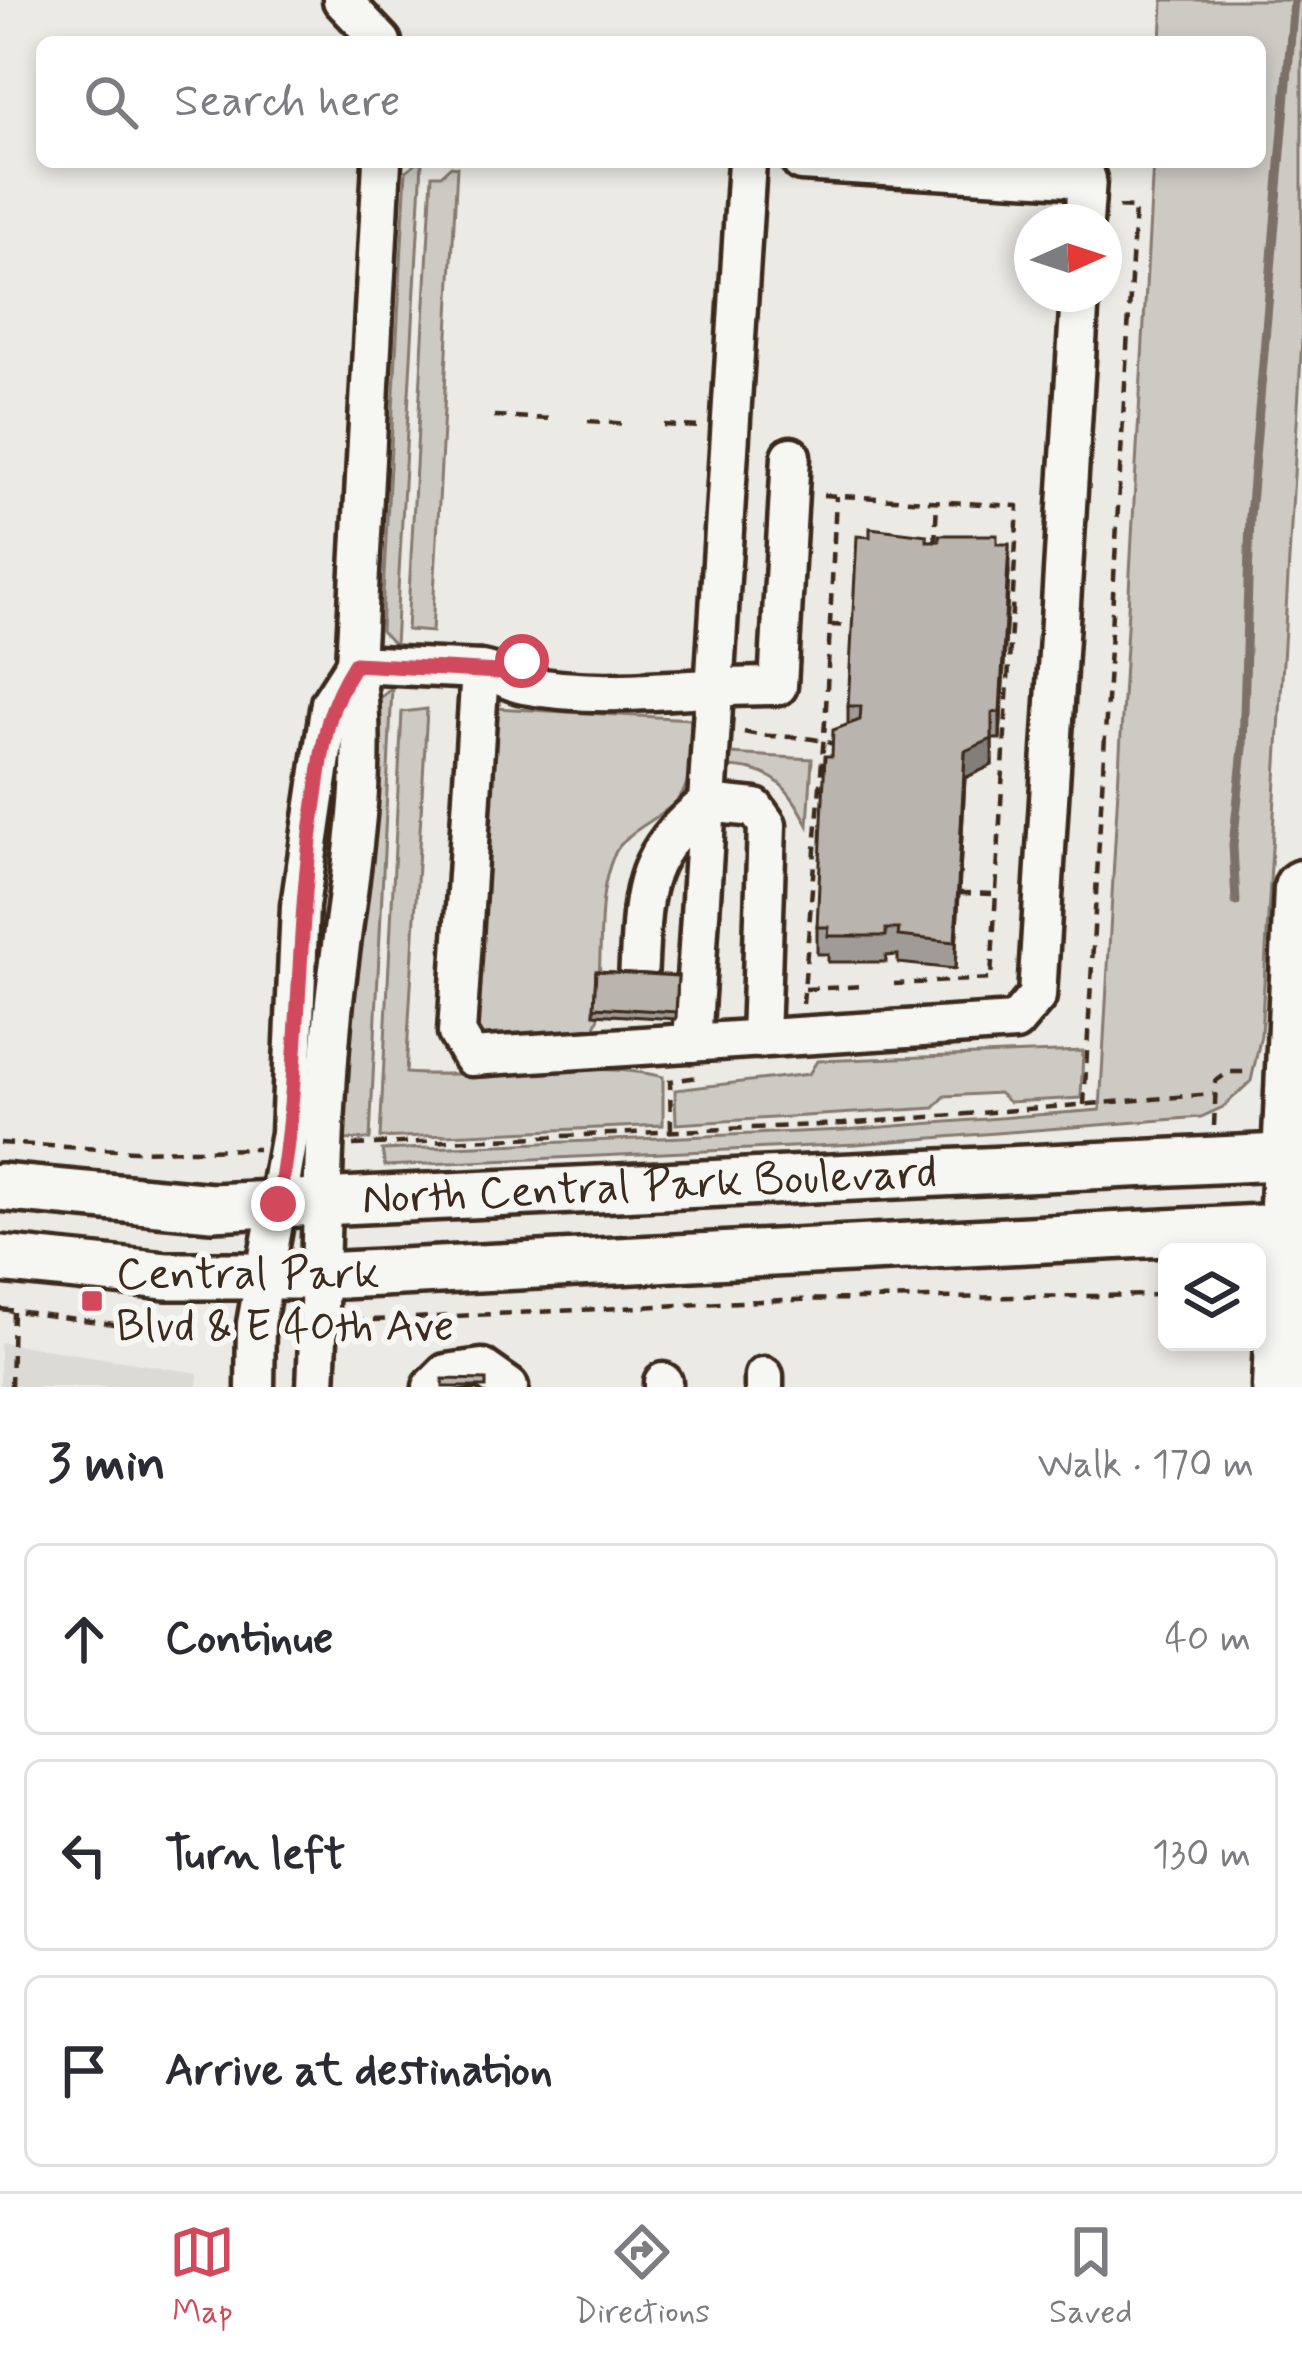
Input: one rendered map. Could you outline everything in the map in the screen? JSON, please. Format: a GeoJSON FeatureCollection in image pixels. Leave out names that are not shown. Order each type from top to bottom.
{"type":"FeatureCollection","features":[{"type":"Feature","properties":{"kind":"highway"},"geometry":{"type":"LineString","coordinates":[[1280,1387],[1295,1227],[1302,888]]}},
{"type":"Feature","properties":{"kind":"main road","name":"North Central Park Boulevard"},"geometry":{"type":"LineString","coordinates":[[0,1186],[149,1205],[278,1204],[1296,1156]]}},
{"type":"Feature","properties":{"kind":"main road","name":"North Central Park Boulevard"},"geometry":{"type":"LineString","coordinates":[[0,1259],[104,1272],[322,1276],[1295,1227]]}},
{"type":"Feature","properties":{"kind":"street"},"geometry":{"type":"LineString","coordinates":[[342,0],[376,36]]}},
{"type":"Feature","properties":{"kind":"street"},"geometry":{"type":"LineString","coordinates":[[316,1387],[334,1006],[362,709],[355,664],[382,168]]}},
{"type":"Feature","properties":{"kind":"street"},"geometry":{"type":"LineString","coordinates":[[692,1043],[707,803],[705,685],[747,168]]}},
{"type":"Feature","properties":{"kind":"street"},"geometry":{"type":"LineString","coordinates":[[902,168],[1087,179],[1091,204]]}},
{"type":"Feature","properties":{"kind":"street"},"geometry":{"type":"LineString","coordinates":[[489,671],[458,1033],[471,1057],[638,1014],[692,1043],[1015,1022],[1036,996],[1079,312]]}},
{"type":"Feature","properties":{"kind":"street"},"geometry":{"type":"LineString","coordinates":[[355,664],[489,671],[520,685],[666,693],[705,685],[778,686],[791,456]]}},
{"type":"Feature","properties":{"kind":"street"},"geometry":{"type":"LineString","coordinates":[[255,1387],[256,1324],[290,1133],[300,906],[330,703],[355,664]]}},
{"type":"Feature","properties":{"kind":"street"},"geometry":{"type":"LineString","coordinates":[[638,1014],[644,885],[657,851],[707,803],[755,808],[767,825],[760,1039]]}},
{"type":"Feature","properties":{"kind":"street"},"geometry":{"type":"LineString","coordinates":[[432,1387],[446,1373],[460,1369],[496,1374],[509,1387]]}},
{"type":"Feature","properties":{"kind":"path"},"geometry":{"type":"LineString","coordinates":[[1084,1106],[1135,208],[1122,210]]}},
{"type":"Feature","properties":{"kind":"path"},"geometry":{"type":"LineString","coordinates":[[494,416],[552,419]]}},
{"type":"Feature","properties":{"kind":"path"},"geometry":{"type":"LineString","coordinates":[[588,421],[628,424]]}},
{"type":"Feature","properties":{"kind":"path"},"geometry":{"type":"LineString","coordinates":[[664,425],[706,428]]}},
{"type":"Feature","properties":{"kind":"path"},"geometry":{"type":"LineString","coordinates":[[806,494],[1018,506],[991,979],[895,984]]}},
{"type":"Feature","properties":{"kind":"path"},"geometry":{"type":"LineString","coordinates":[[803,1014],[836,496]]}},
{"type":"Feature","properties":{"kind":"path"},"geometry":{"type":"LineString","coordinates":[[935,545],[937,501]]}},
{"type":"Feature","properties":{"kind":"path"},"geometry":{"type":"LineString","coordinates":[[830,625],[854,626]]}},
{"type":"Feature","properties":{"kind":"path"},"geometry":{"type":"LineString","coordinates":[[733,732],[776,740],[820,738],[848,751]]}},
{"type":"Feature","properties":{"kind":"path"},"geometry":{"type":"LineString","coordinates":[[959,893],[996,894]]}},
{"type":"Feature","properties":{"kind":"path"},"geometry":{"type":"LineString","coordinates":[[804,989],[866,986]]}},
{"type":"Feature","properties":{"kind":"path"},"geometry":{"type":"LineString","coordinates":[[1214,1112],[1213,1094],[1222,1075],[1255,1072]]}},
{"type":"Feature","properties":{"kind":"path"},"geometry":{"type":"LineString","coordinates":[[671,1131],[670,1081],[711,1075]]}},
{"type":"Feature","properties":{"kind":"path"},"geometry":{"type":"LineString","coordinates":[[346,1146],[671,1131],[1213,1094]]}},
{"type":"Feature","properties":{"kind":"path"},"geometry":{"type":"LineString","coordinates":[[0,1143],[134,1151],[263,1149]]}},
{"type":"Feature","properties":{"kind":"path"},"geometry":{"type":"LineString","coordinates":[[365,1321],[783,1300],[1158,1295]]}},
{"type":"Feature","properties":{"kind":"path"},"geometry":{"type":"LineString","coordinates":[[0,1309],[121,1325],[224,1324]]}},
{"type":"Feature","properties":{"kind":"path"},"geometry":{"type":"LineString","coordinates":[[11,1387],[13,1312]]}},
{"type":"Feature","properties":{"kind":"shaded area"},"geometry":{"type":"Polygon","coordinates":[[[1163,0],[1302,0],[1302,339],[1261,1035],[1251,1081],[1223,1107],[1201,1117],[856,1144],[385,1166],[382,1150],[844,1130],[1100,1110],[1153,168],[1266,168],[1266,36],[1161,36],[1163,0]]]}},
{"type":"Feature","properties":{"kind":"shaded area"},"geometry":{"type":"Polygon","coordinates":[[[422,168],[395,645],[381,631],[406,171],[422,168]]]}},
{"type":"Feature","properties":{"kind":"shaded area"},"geometry":{"type":"Polygon","coordinates":[[[457,168],[432,632],[407,630],[432,175],[457,168]]]}},
{"type":"Feature","properties":{"kind":"shaded area"},"geometry":{"type":"Polygon","coordinates":[[[392,688],[370,1139],[339,1140],[345,1012],[368,864],[378,700],[392,688]]]}},
{"type":"Feature","properties":{"kind":"shaded area"},"geometry":{"type":"Polygon","coordinates":[[[494,708],[691,719],[690,769],[681,796],[621,844],[608,873],[594,1013],[600,1014],[593,1032],[487,1042],[474,1031],[494,708]]]}},
{"type":"Feature","properties":{"kind":"shaded area"},"geometry":{"type":"Polygon","coordinates":[[[427,709],[406,1073],[572,1069],[663,1077],[663,1125],[380,1138],[402,712],[427,709]]]}},
{"type":"Feature","properties":{"kind":"shaded area"},"geometry":{"type":"Polygon","coordinates":[[[730,754],[812,759],[808,825],[778,782],[758,772],[729,767],[730,754]]]}},
{"type":"Feature","properties":{"kind":"shaded area"},"geometry":{"type":"Polygon","coordinates":[[[1083,1051],[1081,1098],[1009,1102],[999,1093],[945,1096],[934,1108],[676,1124],[675,1090],[809,1074],[817,1061],[1083,1051]]]}},
{"type":"Feature","properties":{"kind":"shaded area"},"geometry":{"type":"Polygon","coordinates":[[[0,1342],[198,1373],[197,1387],[0,1387],[0,1342]]]}},
{"type":"Feature","properties":{"kind":"building"},"geometry":{"type":"Polygon","coordinates":[[[870,528],[927,535],[927,541],[939,541],[939,535],[997,535],[997,544],[1009,544],[1000,712],[992,713],[992,739],[965,751],[955,942],[898,936],[899,929],[886,929],[886,936],[828,936],[829,927],[817,927],[825,756],[832,756],[833,730],[860,720],[861,706],[848,706],[857,536],[870,537],[870,528]]]}},
{"type":"Feature","properties":{"kind":"building"},"geometry":{"type":"Polygon","coordinates":[[[596,971],[678,976],[676,1012],[594,1007],[596,971]]]}},
{"type":"Feature","properties":{"kind":"building"},"geometry":{"type":"Polygon","coordinates":[[[443,1379],[486,1380],[486,1387],[443,1387],[443,1379]]]}},
{"type":"Feature","properties":{"kind":"waterway"},"geometry":{"type":"LineString","coordinates":[[1236,902],[1233,846],[1243,748],[1250,516],[1294,0]]}},
{"type":"Feature","properties":{"kind":"place","name":"Central Park Blvd & E 40th Ave"},"geometry":{"type":"Point","coordinates":[92,1301]}},
{"type":"Feature","properties":{"kind":"route"},"geometry":{"type":"LineString","coordinates":[[278,1204],[290,1133],[300,906],[330,703],[355,664],[498,672],[522,661]]}}]}
